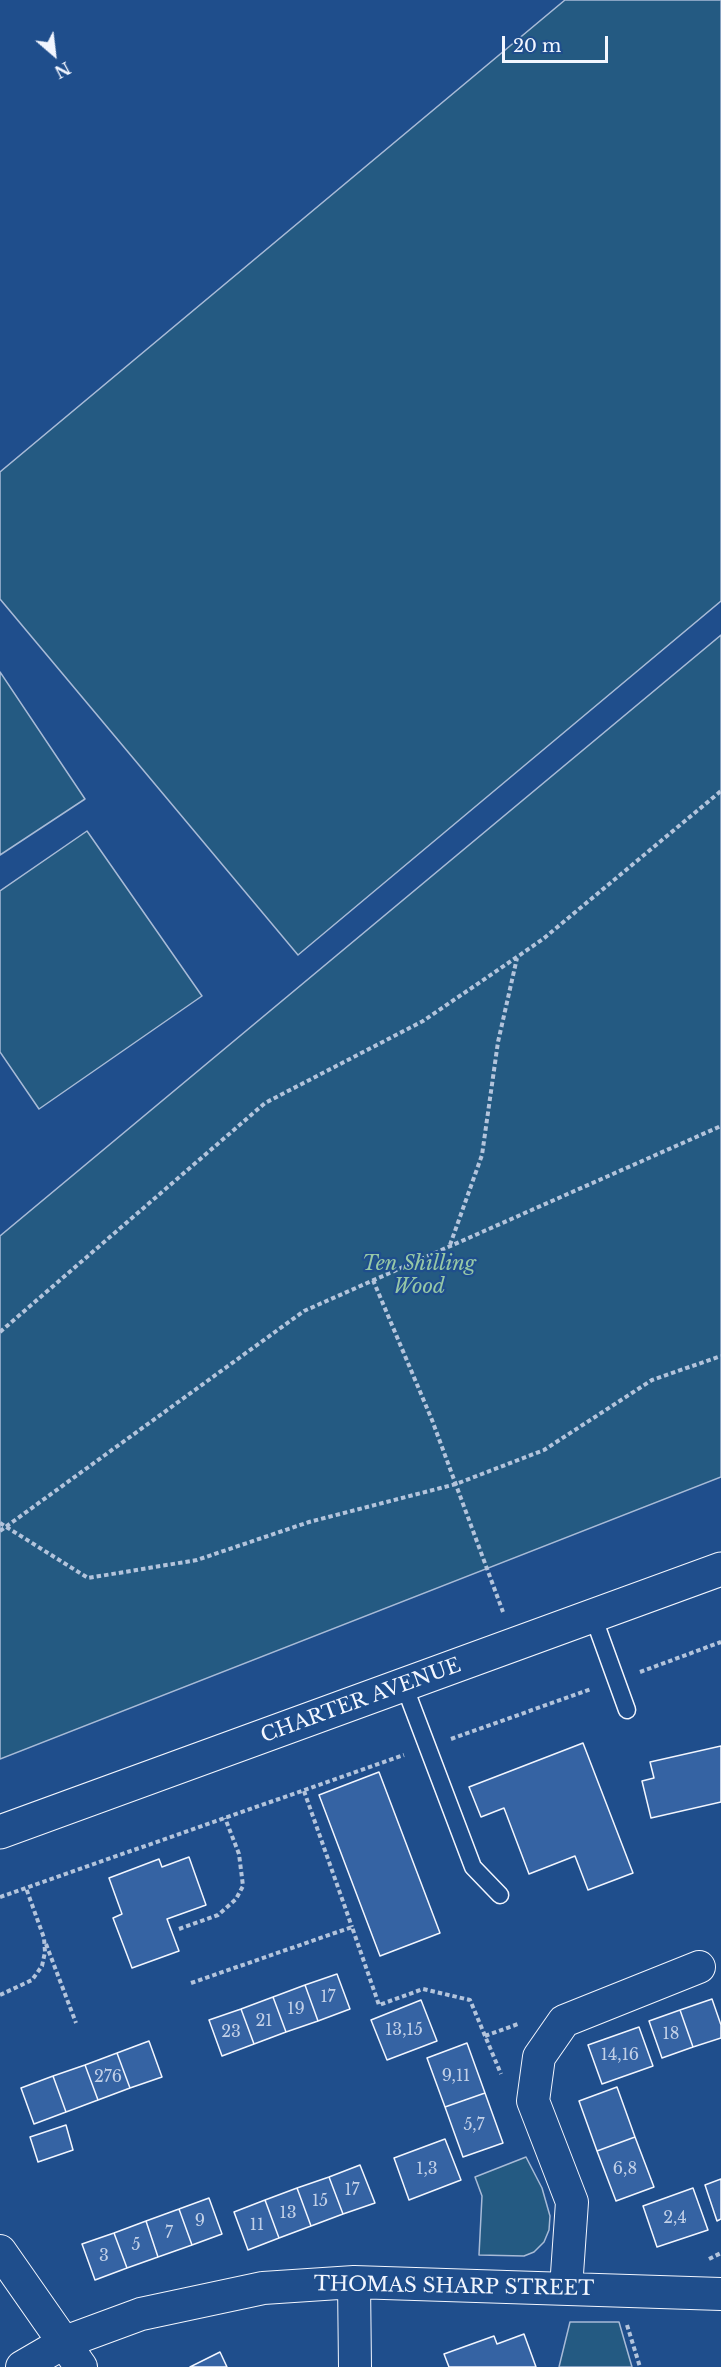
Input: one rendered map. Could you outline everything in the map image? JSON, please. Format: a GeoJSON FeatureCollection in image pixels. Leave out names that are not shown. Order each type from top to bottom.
{"type":"FeatureCollection","features":[{"type":"Feature","properties":{"kind":"street","name":"CHARTER AVENUE"},"geometry":{"type":"LineString","coordinates":[[0,1832],[721,1569]]}},
{"type":"Feature","properties":{"kind":"street"},"geometry":{"type":"LineString","coordinates":[[566,2288],[572,2202],[533,2101],[538,2057],[564,2021],[699,1967]]}},
{"type":"Feature","properties":{"kind":"street"},"geometry":{"type":"LineString","coordinates":[[0,2251],[73,2354]]}},
{"type":"Feature","properties":{"kind":"street"},"geometry":{"type":"LineString","coordinates":[[354,2282],[355,2367]]}},
{"type":"Feature","properties":{"kind":"street","name":"THOMAS SHARP STREET"},"geometry":{"type":"LineString","coordinates":[[22,2367],[73,2354],[141,2314],[263,2288],[354,2282],[721,2294]]}},
{"type":"Feature","properties":{"kind":"lane"},"geometry":{"type":"LineString","coordinates":[[593,1616],[627,1710]]}},
{"type":"Feature","properties":{"kind":"lane"},"geometry":{"type":"LineString","coordinates":[[404,1685],[473,1867],[500,1895]]}},
{"type":"Feature","properties":{"kind":"path"},"geometry":{"type":"LineString","coordinates":[[0,1332],[265,1103],[423,1021],[517,957],[543,939],[721,791]]}},
{"type":"Feature","properties":{"kind":"path"},"geometry":{"type":"LineString","coordinates":[[450,1246],[482,1155],[498,1042],[517,957]]}},
{"type":"Feature","properties":{"kind":"path"},"geometry":{"type":"LineString","coordinates":[[0,1531],[304,1311],[721,1126]]}},
{"type":"Feature","properties":{"kind":"path"},"geometry":{"type":"LineString","coordinates":[[373,1280],[432,1420],[514,1645]]}},
{"type":"Feature","properties":{"kind":"path"},"geometry":{"type":"LineString","coordinates":[[0,1523],[88,1578],[197,1560],[309,1522],[456,1484],[544,1450],[652,1380],[721,1356]]}},
{"type":"Feature","properties":{"kind":"path"},"geometry":{"type":"LineString","coordinates":[[0,1897],[721,1642]]}},
{"type":"Feature","properties":{"kind":"path"},"geometry":{"type":"LineString","coordinates":[[304,1791],[379,2005],[423,1989],[470,2000],[513,2103],[533,2101]]}},
{"type":"Feature","properties":{"kind":"path"},"geometry":{"type":"LineString","coordinates":[[178,1929],[218,1915],[236,1899],[243,1886],[239,1854],[225,1818]]}},
{"type":"Feature","properties":{"kind":"path"},"geometry":{"type":"LineString","coordinates":[[26,1888],[76,2023]]}},
{"type":"Feature","properties":{"kind":"path"},"geometry":{"type":"LineString","coordinates":[[191,1983],[352,1927]]}},
{"type":"Feature","properties":{"kind":"path"},"geometry":{"type":"LineString","coordinates":[[0,1995],[32,1980],[42,1966],[45,1952],[44,1938]]}},
{"type":"Feature","properties":{"kind":"path"},"geometry":{"type":"LineString","coordinates":[[617,2290],[640,2367]]}},
{"type":"Feature","properties":{"kind":"green space"},"geometry":{"type":"Polygon","coordinates":[[[565,0],[721,0],[721,601],[298,955],[0,599],[0,472],[565,0]]]}},
{"type":"Feature","properties":{"kind":"green space","name":"Ten Shilling Wood"},"geometry":{"type":"Polygon","coordinates":[[[721,635],[721,1477],[0,1759],[0,1236],[721,635]]]}},
{"type":"Feature","properties":{"kind":"green space"},"geometry":{"type":"Polygon","coordinates":[[[0,672],[85,799],[0,855],[0,672]]]}},
{"type":"Feature","properties":{"kind":"green space"},"geometry":{"type":"Polygon","coordinates":[[[87,831],[202,996],[39,1109],[0,1052],[0,891],[87,831]]]}},
{"type":"Feature","properties":{"kind":"green space"},"geometry":{"type":"Polygon","coordinates":[[[526,2157],[542,2188],[550,2216],[549,2230],[544,2242],[534,2252],[524,2256],[479,2255],[482,2196],[475,2177],[526,2157]]]}},
{"type":"Feature","properties":{"kind":"green space"},"geometry":{"type":"Polygon","coordinates":[[[570,2322],[619,2322],[632,2367],[559,2367],[570,2322]]]}},
{"type":"Feature","properties":{"kind":"building"},"geometry":{"type":"Polygon","coordinates":[[[583,1743],[633,1873],[588,1890],[575,1856],[529,1874],[504,1808],[481,1817],[469,1787],[583,1743]]]}},
{"type":"Feature","properties":{"kind":"building"},"geometry":{"type":"Polygon","coordinates":[[[721,1746],[721,1802],[651,1818],[642,1781],[654,1778],[650,1762],[721,1746]]]}},
{"type":"Feature","properties":{"kind":"building"},"geometry":{"type":"Polygon","coordinates":[[[379,1772],[440,1933],[380,1956],[319,1795],[379,1772]]]}},
{"type":"Feature","properties":{"kind":"building"},"geometry":{"type":"Polygon","coordinates":[[[189,1857],[206,1905],[167,1919],[179,1951],[132,1968],[113,1918],[122,1914],[109,1878],[159,1859],[162,1867],[189,1857]]]}},
{"type":"Feature","properties":{"kind":"building"},"geometry":{"type":"Polygon","coordinates":[[[337,1974],[350,2009],[318,2021],[305,1985],[337,1974]]]}},
{"type":"Feature","properties":{"kind":"building"},"geometry":{"type":"Polygon","coordinates":[[[305,1985],[318,2021],[286,2032],[273,1997],[305,1985]]]}},
{"type":"Feature","properties":{"kind":"building"},"geometry":{"type":"Polygon","coordinates":[[[273,1997],[286,2032],[254,2044],[241,2009],[273,1997]]]}},
{"type":"Feature","properties":{"kind":"building"},"geometry":{"type":"Polygon","coordinates":[[[712,1999],[721,2025],[721,2038],[693,2047],[680,2010],[712,1999]]]}},
{"type":"Feature","properties":{"kind":"building"},"geometry":{"type":"Polygon","coordinates":[[[421,2000],[437,2041],[387,2060],[371,2020],[421,2000]]]}},
{"type":"Feature","properties":{"kind":"building"},"geometry":{"type":"Polygon","coordinates":[[[241,2009],[254,2044],[222,2056],[209,2020],[241,2009]]]}},
{"type":"Feature","properties":{"kind":"building"},"geometry":{"type":"Polygon","coordinates":[[[680,2010],[693,2047],[662,2058],[649,2021],[680,2010]]]}},
{"type":"Feature","properties":{"kind":"building"},"geometry":{"type":"Polygon","coordinates":[[[639,2027],[653,2066],[602,2084],[588,2045],[639,2027]]]}},
{"type":"Feature","properties":{"kind":"building"},"geometry":{"type":"Polygon","coordinates":[[[149,2041],[162,2077],[130,2088],[117,2053],[149,2041]]]}},
{"type":"Feature","properties":{"kind":"building"},"geometry":{"type":"Polygon","coordinates":[[[467,2043],[485,2093],[445,2107],[427,2058],[467,2043]]]}},
{"type":"Feature","properties":{"kind":"building"},"geometry":{"type":"Polygon","coordinates":[[[117,2053],[130,2088],[98,2100],[85,2065],[117,2053]]]}},
{"type":"Feature","properties":{"kind":"building"},"geometry":{"type":"Polygon","coordinates":[[[85,2065],[98,2100],[66,2112],[53,2076],[85,2065]]]}},
{"type":"Feature","properties":{"kind":"building"},"geometry":{"type":"Polygon","coordinates":[[[53,2076],[66,2112],[34,2124],[21,2088],[53,2076]]]}},
{"type":"Feature","properties":{"kind":"building"},"geometry":{"type":"Polygon","coordinates":[[[617,2087],[635,2137],[597,2151],[579,2101],[617,2087]]]}},
{"type":"Feature","properties":{"kind":"building"},"geometry":{"type":"Polygon","coordinates":[[[485,2093],[503,2143],[463,2157],[445,2107],[485,2093]]]}},
{"type":"Feature","properties":{"kind":"building"},"geometry":{"type":"Polygon","coordinates":[[[66,2125],[73,2150],[38,2162],[30,2137],[66,2125]]]}},
{"type":"Feature","properties":{"kind":"building"},"geometry":{"type":"Polygon","coordinates":[[[635,2137],[654,2187],[616,2201],[597,2151],[635,2137]]]}},
{"type":"Feature","properties":{"kind":"building"},"geometry":{"type":"Polygon","coordinates":[[[445,2139],[461,2180],[409,2200],[394,2158],[445,2139]]]}},
{"type":"Feature","properties":{"kind":"building"},"geometry":{"type":"Polygon","coordinates":[[[360,2165],[375,2203],[343,2214],[329,2177],[360,2165]]]}},
{"type":"Feature","properties":{"kind":"building"},"geometry":{"type":"Polygon","coordinates":[[[329,2177],[343,2214],[311,2226],[297,2188],[329,2177]]]}},
{"type":"Feature","properties":{"kind":"building"},"geometry":{"type":"Polygon","coordinates":[[[721,2179],[721,2219],[717,2221],[705,2185],[721,2179]]]}},
{"type":"Feature","properties":{"kind":"building"},"geometry":{"type":"Polygon","coordinates":[[[297,2188],[311,2226],[279,2238],[265,2200],[297,2188]]]}},
{"type":"Feature","properties":{"kind":"building"},"geometry":{"type":"Polygon","coordinates":[[[693,2188],[708,2230],[657,2247],[643,2206],[693,2188]]]}},
{"type":"Feature","properties":{"kind":"building"},"geometry":{"type":"Polygon","coordinates":[[[209,2198],[222,2234],[192,2245],[179,2209],[209,2198]]]}},
{"type":"Feature","properties":{"kind":"building"},"geometry":{"type":"Polygon","coordinates":[[[265,2200],[279,2238],[248,2250],[234,2212],[265,2200]]]}},
{"type":"Feature","properties":{"kind":"building"},"geometry":{"type":"Polygon","coordinates":[[[179,2209],[192,2245],[158,2257],[146,2221],[179,2209]]]}},
{"type":"Feature","properties":{"kind":"building"},"geometry":{"type":"Polygon","coordinates":[[[146,2221],[158,2257],[127,2268],[114,2233],[146,2221]]]}},
{"type":"Feature","properties":{"kind":"building"},"geometry":{"type":"Polygon","coordinates":[[[114,2233],[127,2268],[95,2280],[82,2244],[114,2233]]]}},
{"type":"Feature","properties":{"kind":"building"},"geometry":{"type":"Polygon","coordinates":[[[524,2334],[536,2367],[449,2367],[444,2354],[494,2336],[497,2344],[524,2334]]]}},
{"type":"Feature","properties":{"kind":"building"},"geometry":{"type":"Polygon","coordinates":[[[220,2352],[227,2367],[190,2367],[220,2352]]]}}]}
